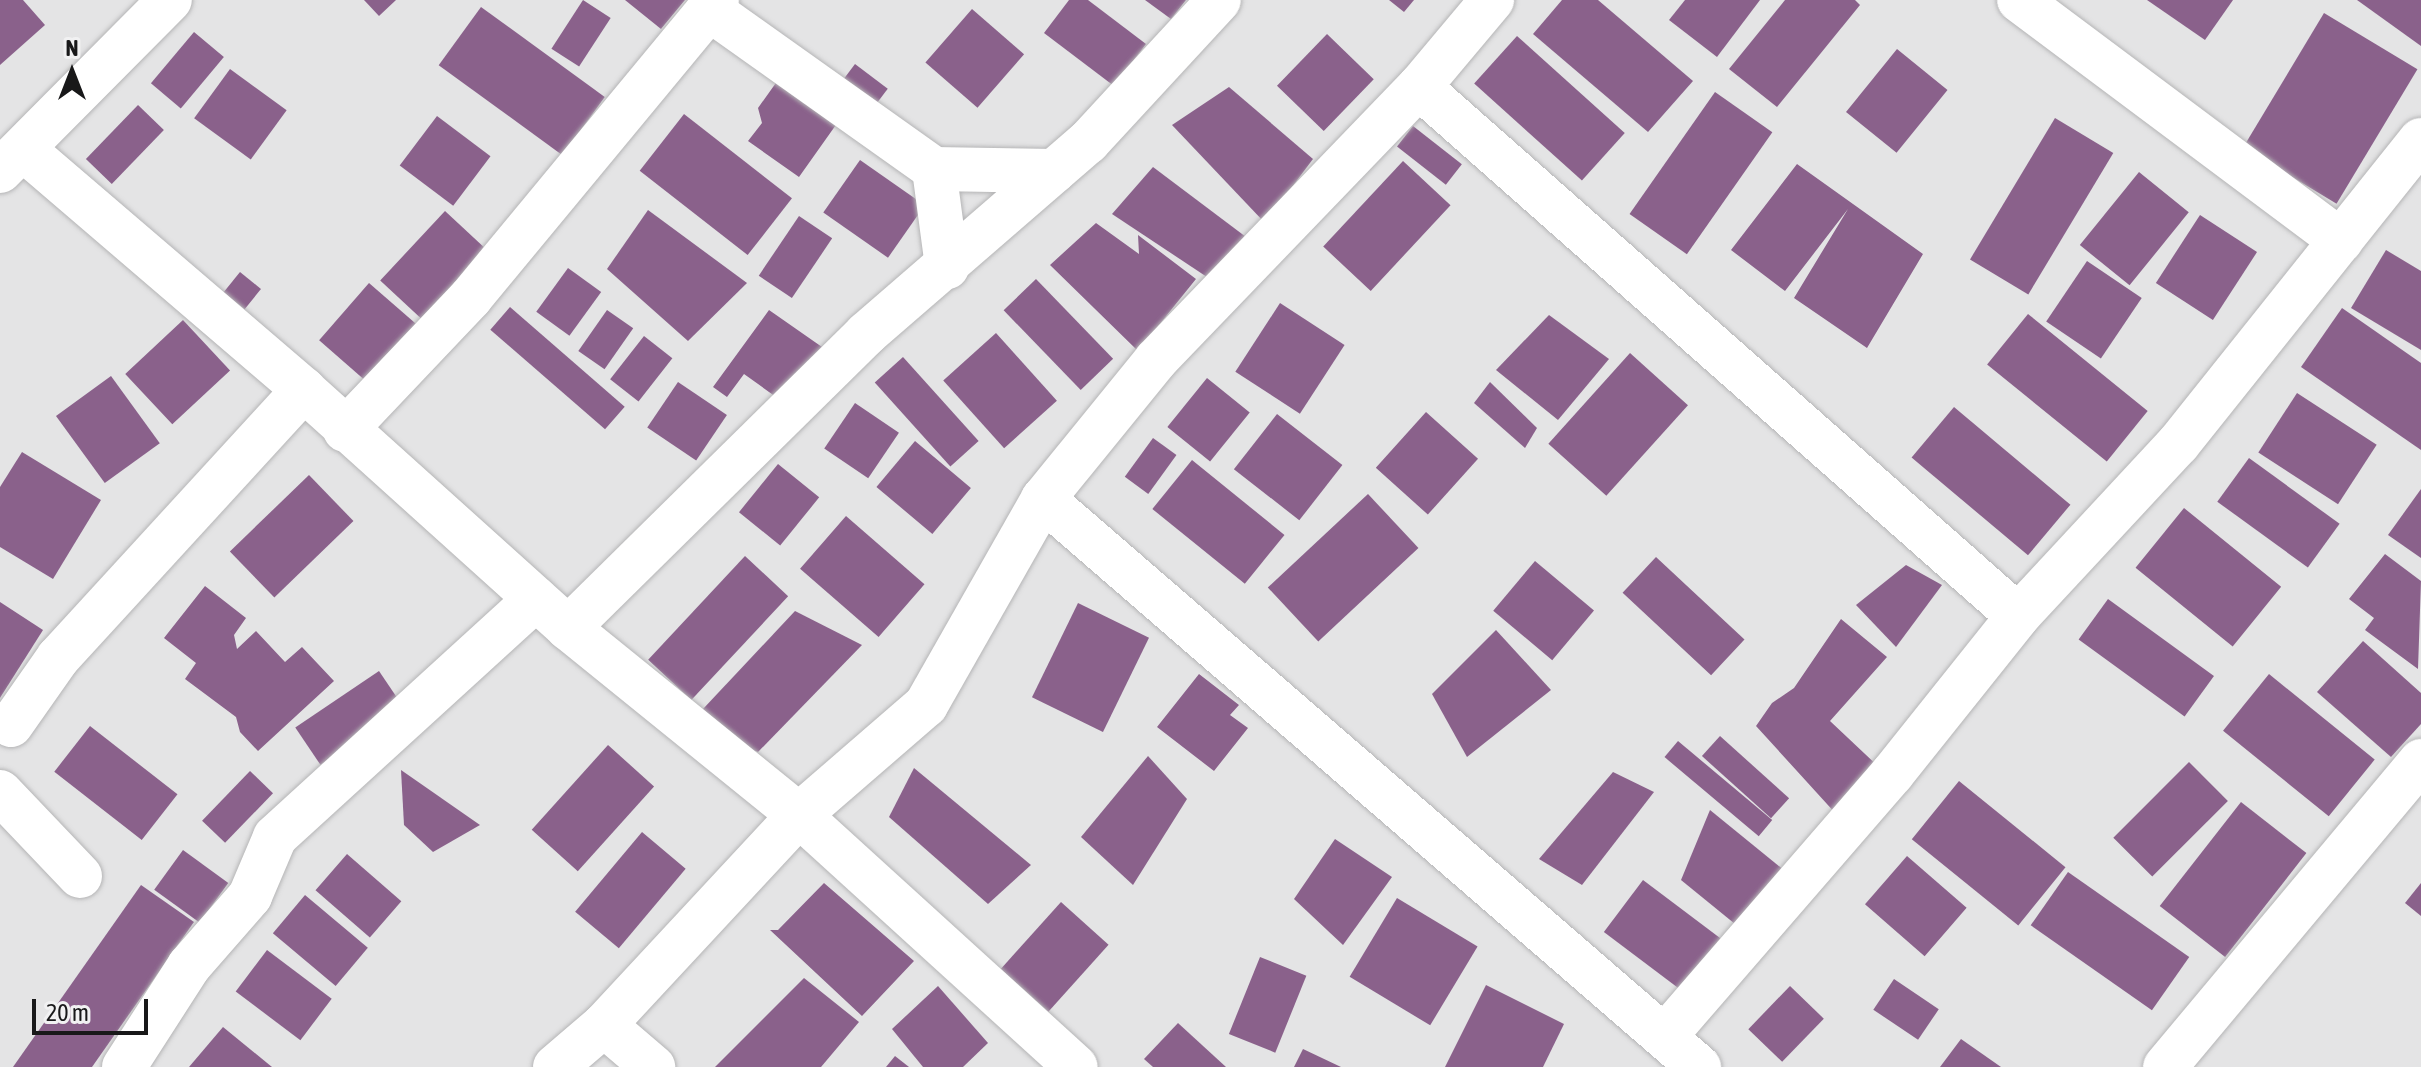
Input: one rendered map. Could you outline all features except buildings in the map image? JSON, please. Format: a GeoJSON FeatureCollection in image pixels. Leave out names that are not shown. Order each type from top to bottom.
{"type":"FeatureCollection","features":[{"type":"Feature","properties":{"kind":"street"},"geometry":{"type":"LineString","coordinates":[[170,0],[12,160],[304,390],[568,628],[799,815],[1076,1067]]}},
{"type":"Feature","properties":{"kind":"street"},"geometry":{"type":"LineString","coordinates":[[568,628],[866,334],[1088,142],[1219,0]]}},
{"type":"Feature","properties":{"kind":"street"},"geometry":{"type":"LineString","coordinates":[[555,1067],[604,1025],[799,815],[926,705],[1043,499],[1156,360],[1419,87],[1492,0]]}},
{"type":"Feature","properties":{"kind":"street"},"geometry":{"type":"LineString","coordinates":[[2019,0],[2341,241]]}},
{"type":"Feature","properties":{"kind":"street"},"geometry":{"type":"LineString","coordinates":[[345,430],[471,297],[713,4],[934,169],[1054,171]]}},
{"type":"Feature","properties":{"kind":"street"},"geometry":{"type":"LineString","coordinates":[[1419,87],[2018,616]]}},
{"type":"Feature","properties":{"kind":"street"},"geometry":{"type":"LineString","coordinates":[[1665,1036],[1892,774],[2018,616],[2178,444],[2421,140]]}},
{"type":"Feature","properties":{"kind":"street"},"geometry":{"type":"LineString","coordinates":[[934,169],[947,267]]}},
{"type":"Feature","properties":{"kind":"street"},"geometry":{"type":"LineString","coordinates":[[11,725],[58,658],[304,390]]}},
{"type":"Feature","properties":{"kind":"street"},"geometry":{"type":"LineString","coordinates":[[1043,499],[1699,1067]]}},
{"type":"Feature","properties":{"kind":"street"},"geometry":{"type":"LineString","coordinates":[[124,1067],[189,966],[250,896],[275,837],[536,599]]}},
{"type":"Feature","properties":{"kind":"street"},"geometry":{"type":"LineString","coordinates":[[2165,1067],[2421,761]]}},
{"type":"Feature","properties":{"kind":"street"},"geometry":{"type":"LineString","coordinates":[[0,792],[80,876]]}},
{"type":"Feature","properties":{"kind":"street"},"geometry":{"type":"LineString","coordinates":[[604,1025],[653,1067]]}}]}
